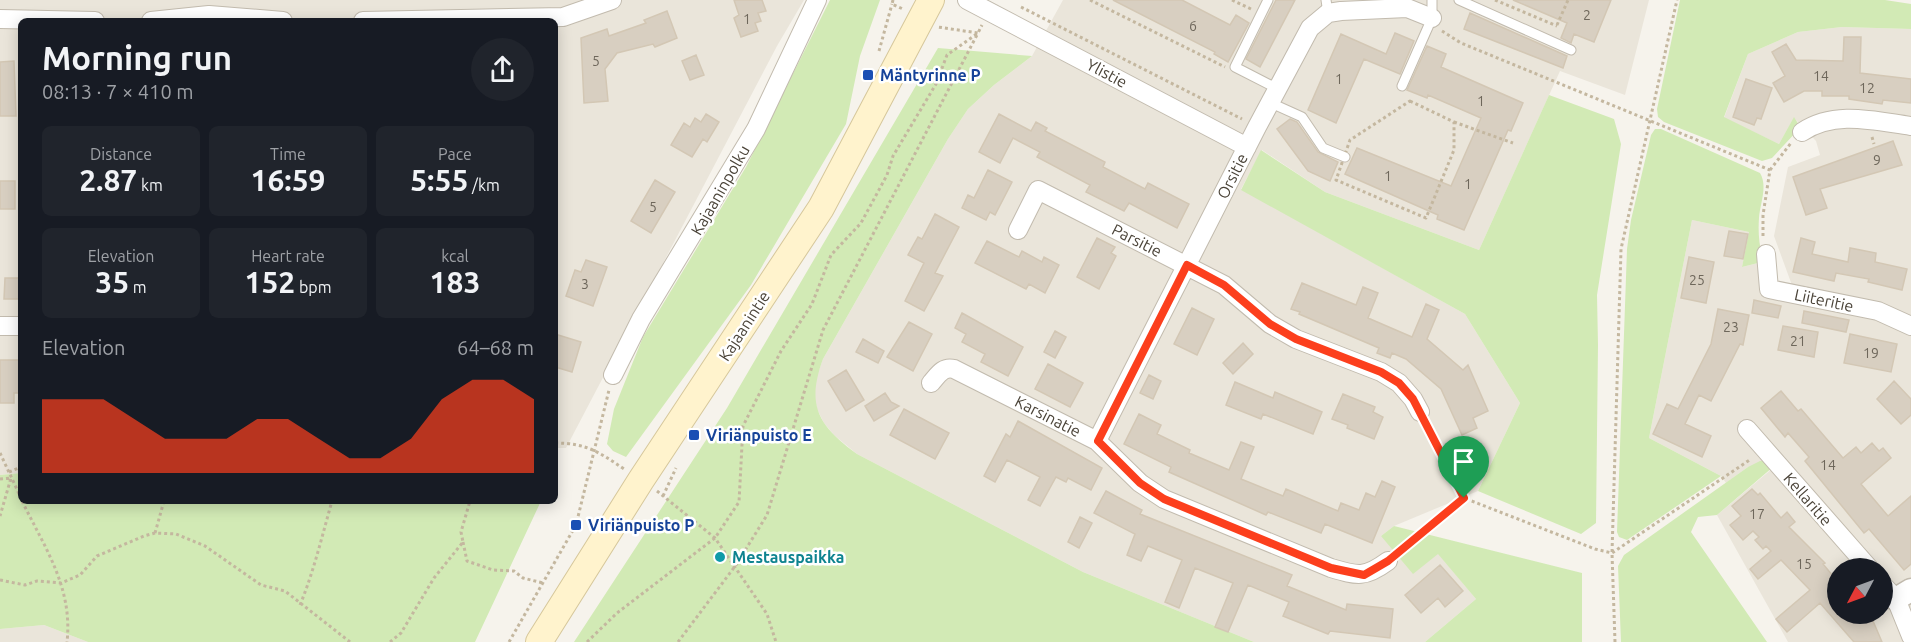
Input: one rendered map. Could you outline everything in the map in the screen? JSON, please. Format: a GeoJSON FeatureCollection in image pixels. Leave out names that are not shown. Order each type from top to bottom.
{"type":"FeatureCollection","features":[{"type":"Feature","properties":{"kind":"main road","name":"Kajaanintie"},"geometry":{"type":"LineString","coordinates":[[539,642],[641,480],[821,208],[926,9]]}},
{"type":"Feature","properties":{"kind":"street"},"geometry":{"type":"LineString","coordinates":[[405,18],[530,9],[562,17],[612,0]]}},
{"type":"Feature","properties":{"kind":"street","name":"Kajaaninpolku"},"geometry":{"type":"LineString","coordinates":[[613,375],[641,319],[756,129],[818,0]]}},
{"type":"Feature","properties":{"kind":"street","name":"Ylistie"},"geometry":{"type":"LineString","coordinates":[[967,0],[1247,147]]}},
{"type":"Feature","properties":{"kind":"street","name":"Orsitie"},"geometry":{"type":"LineString","coordinates":[[1098,441],[1257,127],[1305,36],[1327,6],[1432,9]]}},
{"type":"Feature","properties":{"kind":"street"},"geometry":{"type":"LineString","coordinates":[[164,18],[208,8],[266,18]]}},
{"type":"Feature","properties":{"kind":"street"},"geometry":{"type":"LineString","coordinates":[[0,19],[18,19]]}},
{"type":"Feature","properties":{"kind":"street"},"geometry":{"type":"LineString","coordinates":[[1802,132],[1812,125],[1837,119],[1854,118],[1911,126]]}},
{"type":"Feature","properties":{"kind":"street","name":"Parsitie"},"geometry":{"type":"LineString","coordinates":[[1018,230],[1038,190],[1224,285],[1270,324],[1296,339],[1381,372],[1399,383],[1413,399],[1420,412]]}},
{"type":"Feature","properties":{"kind":"street","name":"Liiteritie"},"geometry":{"type":"LineString","coordinates":[[1766,254],[1769,289],[1878,311],[1911,326]]}},
{"type":"Feature","properties":{"kind":"street"},"geometry":{"type":"LineString","coordinates":[[0,326],[18,326]]}},
{"type":"Feature","properties":{"kind":"street","name":"Karsinatie"},"geometry":{"type":"LineString","coordinates":[[931,382],[942,370],[948,367],[954,369],[1098,441],[1151,492],[1184,508],[1352,574],[1364,575],[1388,561]]}},
{"type":"Feature","properties":{"kind":"street","name":"Kellaritie"},"geometry":{"type":"LineString","coordinates":[[1747,429],[1860,558]]}},
{"type":"Feature","properties":{"kind":"street"},"geometry":{"type":"LineString","coordinates":[[1896,591],[1911,636]]}},
{"type":"Feature","properties":{"kind":"lane"},"geometry":{"type":"LineString","coordinates":[[1268,0],[1235,67],[1302,117],[1323,148],[1345,157]]}},
{"type":"Feature","properties":{"kind":"lane"},"geometry":{"type":"LineString","coordinates":[[1459,0],[1571,50]]}},
{"type":"Feature","properties":{"kind":"lane"},"geometry":{"type":"LineString","coordinates":[[1402,86],[1432,9]]}},
{"type":"Feature","properties":{"kind":"path"},"geometry":{"type":"LineString","coordinates":[[1090,0],[1227,68],[1235,67]]}},
{"type":"Feature","properties":{"kind":"path"},"geometry":{"type":"LineString","coordinates":[[1232,0],[1260,14]]}},
{"type":"Feature","properties":{"kind":"path"},"geometry":{"type":"LineString","coordinates":[[1494,0],[1557,26]]}},
{"type":"Feature","properties":{"kind":"path"},"geometry":{"type":"LineString","coordinates":[[1551,41],[1568,0]]}},
{"type":"Feature","properties":{"kind":"path"},"geometry":{"type":"LineString","coordinates":[[1615,642],[1612,553],[1621,249],[1677,0]]}},
{"type":"Feature","properties":{"kind":"path"},"geometry":{"type":"LineString","coordinates":[[878,53],[893,2],[926,9],[937,27],[978,33]]}},
{"type":"Feature","properties":{"kind":"path"},"geometry":{"type":"LineString","coordinates":[[1018,5],[1257,127]]}},
{"type":"Feature","properties":{"kind":"path"},"geometry":{"type":"LineString","coordinates":[[1432,9],[1445,34],[1461,42],[1770,170]]}},
{"type":"Feature","properties":{"kind":"path"},"geometry":{"type":"LineString","coordinates":[[587,642],[617,613],[715,538],[739,502],[743,426],[781,351],[812,304],[831,255],[861,223],[887,175],[893,156],[936,84],[947,55],[978,33]]}},
{"type":"Feature","properties":{"kind":"path"},"geometry":{"type":"LineString","coordinates":[[678,642],[736,565],[767,515],[823,330],[978,33]]}},
{"type":"Feature","properties":{"kind":"path"},"geometry":{"type":"LineString","coordinates":[[1454,122],[1454,150],[1425,219],[1336,180],[1350,140],[1410,101],[1454,122],[1513,143]]}},
{"type":"Feature","properties":{"kind":"path"},"geometry":{"type":"LineString","coordinates":[[1766,254],[1763,215],[1770,170],[1802,132]]}},
{"type":"Feature","properties":{"kind":"path"},"geometry":{"type":"LineString","coordinates":[[509,642],[576,525],[613,375]]}},
{"type":"Feature","properties":{"kind":"path"},"geometry":{"type":"LineString","coordinates":[[1420,412],[1464,498],[1595,549],[1612,553],[1765,449]]}},
{"type":"Feature","properties":{"kind":"path"},"geometry":{"type":"LineString","coordinates":[[558,443],[577,443],[593,449],[641,480],[715,538],[736,565],[767,614],[776,642]]}},
{"type":"Feature","properties":{"kind":"path"},"geometry":{"type":"LineString","coordinates":[[0,453],[18,492]]}},
{"type":"Feature","properties":{"kind":"path"},"geometry":{"type":"LineString","coordinates":[[9,472],[18,468]]}},
{"type":"Feature","properties":{"kind":"path"},"geometry":{"type":"LineString","coordinates":[[0,479],[11,478]]}},
{"type":"Feature","properties":{"kind":"path"},"geometry":{"type":"LineString","coordinates":[[0,516],[11,478]]}},
{"type":"Feature","properties":{"kind":"path"},"geometry":{"type":"LineString","coordinates":[[1388,561],[1464,498]]}},
{"type":"Feature","properties":{"kind":"path"},"geometry":{"type":"LineString","coordinates":[[24,504],[65,594],[69,625],[67,642]]}},
{"type":"Feature","properties":{"kind":"path"},"geometry":{"type":"LineString","coordinates":[[155,533],[163,504]]}},
{"type":"Feature","properties":{"kind":"path"},"geometry":{"type":"LineString","coordinates":[[300,605],[316,567],[321,535],[331,504]]}},
{"type":"Feature","properties":{"kind":"path"},"geometry":{"type":"LineString","coordinates":[[469,504],[461,532],[467,561],[493,570],[514,571],[523,578],[543,583]]}},
{"type":"Feature","properties":{"kind":"path"},"geometry":{"type":"LineString","coordinates":[[0,580],[25,585],[37,581],[61,583],[80,574],[97,556],[155,533],[176,534],[205,546],[261,585],[285,591],[350,642]]}},
{"type":"Feature","properties":{"kind":"path"},"geometry":{"type":"LineString","coordinates":[[390,642],[401,633],[434,578],[463,542]]}},
{"type":"Feature","properties":{"kind":"shaded area"},"geometry":{"type":"Polygon","coordinates":[[[0,0],[804,0],[777,46],[566,448],[558,448],[558,18],[18,18],[18,473],[0,475],[0,0]]]}},
{"type":"Feature","properties":{"kind":"shaded area"},"geometry":{"type":"Polygon","coordinates":[[[1063,0],[1649,0],[1625,95],[1560,71],[1479,250],[1325,192],[1262,150],[1241,189],[1465,314],[1520,403],[1478,491],[1394,526],[1381,536],[1438,553],[1476,599],[1425,642],[1254,642],[1083,572],[857,454],[834,435],[824,423],[814,396],[815,381],[823,359],[948,139],[968,109],[994,85],[1032,56],[1063,0]]]}},
{"type":"Feature","properties":{"kind":"shaded area"},"geometry":{"type":"Polygon","coordinates":[[[1842,27],[1911,29],[1911,642],[1788,642],[1717,515],[1773,468],[1748,467],[1726,483],[1721,476],[1649,438],[1692,220],[1749,232],[1742,267],[1770,260],[1778,284],[1793,288],[1774,236],[1788,167],[1820,155],[1816,141],[1794,118],[1779,144],[1724,118],[1748,54],[1798,32],[1842,27]]]}},
{"type":"Feature","properties":{"kind":"shaded area"},"geometry":{"type":"Polygon","coordinates":[[[44,625],[88,642],[0,642],[0,629],[44,625]]]}},
{"type":"Feature","properties":{"kind":"green space"},"geometry":{"type":"Polygon","coordinates":[[[830,0],[880,0],[860,56],[846,124],[751,285],[626,457],[613,451],[607,444],[614,409],[643,337],[746,167],[830,0]]]}},
{"type":"Feature","properties":{"kind":"green space"},"geometry":{"type":"Polygon","coordinates":[[[1680,0],[1885,0],[1911,4],[1911,29],[1842,27],[1798,32],[1748,54],[1724,117],[1779,144],[1794,117],[1799,125],[1798,130],[1772,158],[1762,161],[1664,122],[1658,117],[1657,109],[1680,0]]]}},
{"type":"Feature","properties":{"kind":"green space"},"geometry":{"type":"Polygon","coordinates":[[[938,48],[1032,56],[994,85],[968,109],[948,139],[823,359],[816,389],[819,413],[833,434],[857,454],[1083,572],[1254,642],[574,642],[727,408],[938,48]]]}},
{"type":"Feature","properties":{"kind":"green space"},"geometry":{"type":"Polygon","coordinates":[[[1549,95],[1614,119],[1621,144],[1597,295],[1596,523],[1581,534],[1478,491],[1520,403],[1465,314],[1241,190],[1261,150],[1325,192],[1479,250],[1549,95]]]}},
{"type":"Feature","properties":{"kind":"green space"},"geometry":{"type":"Polygon","coordinates":[[[1655,129],[1661,129],[1760,173],[1763,184],[1759,228],[1762,256],[1758,263],[1742,267],[1749,232],[1692,220],[1649,438],[1721,476],[1627,540],[1619,537],[1617,532],[1627,249],[1631,220],[1651,135],[1655,129]]]}},
{"type":"Feature","properties":{"kind":"green space"},"geometry":{"type":"Polygon","coordinates":[[[1760,461],[1769,461],[1773,467],[1717,515],[1698,517],[1691,532],[1767,642],[1621,642],[1618,566],[1624,555],[1748,467],[1760,461]]]}},
{"type":"Feature","properties":{"kind":"green space"},"geometry":{"type":"Polygon","coordinates":[[[18,473],[18,504],[540,504],[475,642],[88,642],[44,625],[0,629],[0,475],[18,473]]]}},
{"type":"Feature","properties":{"kind":"green space"},"geometry":{"type":"Polygon","coordinates":[[[1394,526],[1582,573],[1582,642],[1425,642],[1476,599],[1438,554],[1413,574],[1381,536],[1394,526]]]}},
{"type":"Feature","properties":{"kind":"building"},"geometry":{"type":"Polygon","coordinates":[[[734,0],[762,0],[766,11],[758,13],[761,21],[755,23],[758,31],[741,37],[734,18],[739,15],[734,0]]]}},
{"type":"Feature","properties":{"kind":"building"},"geometry":{"type":"Polygon","coordinates":[[[1113,0],[1182,0],[1230,25],[1236,15],[1249,23],[1228,62],[1214,54],[1215,52],[1113,0]]]}},
{"type":"Feature","properties":{"kind":"building"},"geometry":{"type":"Polygon","coordinates":[[[1276,0],[1295,0],[1260,67],[1246,59],[1276,0]]]}},
{"type":"Feature","properties":{"kind":"building"},"geometry":{"type":"Polygon","coordinates":[[[1513,0],[1611,0],[1594,42],[1574,34],[1571,43],[1561,38],[1567,23],[1513,0]]]}},
{"type":"Feature","properties":{"kind":"building"},"geometry":{"type":"Polygon","coordinates":[[[667,11],[677,38],[655,47],[653,44],[617,53],[605,69],[608,101],[584,103],[581,38],[607,29],[609,36],[646,23],[644,20],[667,11]]]}},
{"type":"Feature","properties":{"kind":"building"},"geometry":{"type":"Polygon","coordinates":[[[1470,13],[1567,56],[1563,68],[1464,29],[1470,13]]]}},
{"type":"Feature","properties":{"kind":"building"},"geometry":{"type":"Polygon","coordinates":[[[1395,33],[1414,41],[1400,74],[1364,59],[1336,123],[1308,110],[1341,34],[1386,54],[1395,33]]]}},
{"type":"Feature","properties":{"kind":"building"},"geometry":{"type":"Polygon","coordinates":[[[1844,37],[1861,37],[1860,73],[1911,79],[1911,103],[1883,100],[1882,104],[1849,99],[1849,96],[1822,96],[1822,91],[1804,91],[1784,102],[1773,83],[1785,76],[1772,52],[1786,44],[1796,60],[1843,61],[1844,37]]]}},
{"type":"Feature","properties":{"kind":"building"},"geometry":{"type":"Polygon","coordinates":[[[1427,46],[1446,54],[1441,67],[1523,103],[1511,131],[1508,130],[1464,230],[1437,219],[1438,215],[1345,174],[1357,148],[1451,186],[1481,118],[1428,95],[1427,98],[1407,90],[1427,46]]]}},
{"type":"Feature","properties":{"kind":"building"},"geometry":{"type":"Polygon","coordinates":[[[696,55],[704,75],[690,80],[682,61],[696,55]]]}},
{"type":"Feature","properties":{"kind":"building"},"geometry":{"type":"Polygon","coordinates":[[[14,61],[16,116],[0,116],[0,62],[14,61]]]}},
{"type":"Feature","properties":{"kind":"building"},"geometry":{"type":"Polygon","coordinates":[[[1746,79],[1772,88],[1761,119],[1757,118],[1754,125],[1733,117],[1746,79]]]}},
{"type":"Feature","properties":{"kind":"building"},"geometry":{"type":"Polygon","coordinates":[[[706,114],[719,122],[707,142],[703,139],[692,157],[671,145],[684,123],[690,127],[695,118],[701,122],[706,114]]]}},
{"type":"Feature","properties":{"kind":"building"},"geometry":{"type":"Polygon","coordinates":[[[999,114],[1031,131],[1036,122],[1047,128],[1045,131],[1105,162],[1103,167],[1145,189],[1148,183],[1189,204],[1177,228],[1129,203],[1124,211],[1086,192],[1090,185],[1037,157],[1040,152],[1013,138],[1000,163],[979,152],[999,114]]]}},
{"type":"Feature","properties":{"kind":"building"},"geometry":{"type":"Polygon","coordinates":[[[1290,119],[1297,122],[1318,152],[1338,162],[1330,181],[1308,171],[1277,129],[1290,119]]]}},
{"type":"Feature","properties":{"kind":"building"},"geometry":{"type":"Polygon","coordinates":[[[1893,141],[1902,165],[1820,189],[1827,208],[1806,215],[1793,177],[1893,141]]]}},
{"type":"Feature","properties":{"kind":"building"},"geometry":{"type":"Polygon","coordinates":[[[988,170],[1012,182],[995,215],[990,212],[986,220],[962,208],[968,195],[974,198],[988,170]]]}},
{"type":"Feature","properties":{"kind":"building"},"geometry":{"type":"Polygon","coordinates":[[[655,180],[675,192],[651,233],[631,221],[655,180]]]}},
{"type":"Feature","properties":{"kind":"building"},"geometry":{"type":"Polygon","coordinates":[[[0,181],[15,181],[15,209],[0,209],[0,181]]]}},
{"type":"Feature","properties":{"kind":"building"},"geometry":{"type":"Polygon","coordinates":[[[935,214],[959,227],[935,273],[943,276],[924,311],[905,301],[924,263],[908,255],[918,237],[922,239],[935,214]]]}},
{"type":"Feature","properties":{"kind":"building"},"geometry":{"type":"Polygon","coordinates":[[[1729,231],[1748,234],[1743,259],[1724,256],[1729,231]]]}},
{"type":"Feature","properties":{"kind":"building"},"geometry":{"type":"Polygon","coordinates":[[[1097,238],[1115,247],[1111,253],[1116,256],[1099,289],[1077,277],[1097,238]]]}},
{"type":"Feature","properties":{"kind":"building"},"geometry":{"type":"Polygon","coordinates":[[[1801,238],[1815,242],[1812,254],[1848,262],[1850,248],[1876,253],[1875,262],[1907,269],[1902,290],[1868,282],[1869,279],[1836,273],[1834,281],[1793,272],[1801,238]]]}},
{"type":"Feature","properties":{"kind":"building"},"geometry":{"type":"Polygon","coordinates":[[[987,241],[1019,257],[1022,251],[1042,262],[1044,257],[1059,265],[1045,293],[1029,284],[1026,289],[975,263],[987,241]]]}},
{"type":"Feature","properties":{"kind":"building"},"geometry":{"type":"Polygon","coordinates":[[[1689,257],[1714,262],[1706,303],[1681,298],[1689,257]]]}},
{"type":"Feature","properties":{"kind":"building"},"geometry":{"type":"Polygon","coordinates":[[[586,260],[607,267],[593,306],[566,296],[575,270],[581,272],[586,260]]]}},
{"type":"Feature","properties":{"kind":"building"},"geometry":{"type":"Polygon","coordinates":[[[5,278],[18,278],[18,299],[4,299],[5,278]]]}},
{"type":"Feature","properties":{"kind":"building"},"geometry":{"type":"Polygon","coordinates":[[[1302,283],[1356,305],[1363,287],[1378,293],[1368,318],[1412,337],[1426,304],[1439,310],[1427,339],[1463,370],[1468,365],[1488,411],[1473,418],[1477,428],[1462,435],[1441,389],[1406,359],[1392,353],[1390,358],[1377,353],[1379,348],[1291,309],[1302,283]]]}},
{"type":"Feature","properties":{"kind":"building"},"geometry":{"type":"Polygon","coordinates":[[[1754,300],[1781,306],[1778,318],[1752,313],[1754,300]]]}},
{"type":"Feature","properties":{"kind":"building"},"geometry":{"type":"Polygon","coordinates":[[[1192,308],[1214,319],[1197,355],[1174,344],[1192,308]]]}},
{"type":"Feature","properties":{"kind":"building"},"geometry":{"type":"Polygon","coordinates":[[[1718,309],[1749,315],[1743,345],[1740,344],[1711,401],[1699,395],[1685,424],[1711,436],[1702,457],[1653,434],[1667,404],[1678,409],[1711,344],[1718,309]]]}},
{"type":"Feature","properties":{"kind":"building"},"geometry":{"type":"Polygon","coordinates":[[[1804,311],[1849,320],[1846,332],[1802,323],[1804,311]]]}},
{"type":"Feature","properties":{"kind":"building"},"geometry":{"type":"Polygon","coordinates":[[[962,313],[1023,347],[1008,376],[981,362],[985,354],[962,342],[966,334],[955,328],[962,313]]]}},
{"type":"Feature","properties":{"kind":"building"},"geometry":{"type":"Polygon","coordinates":[[[909,322],[932,334],[913,371],[887,357],[909,322]]]}},
{"type":"Feature","properties":{"kind":"building"},"geometry":{"type":"Polygon","coordinates":[[[1783,326],[1818,332],[1814,357],[1778,350],[1783,326]]]}},
{"type":"Feature","properties":{"kind":"building"},"geometry":{"type":"Polygon","coordinates":[[[1055,331],[1066,337],[1055,358],[1044,352],[1055,331]]]}},
{"type":"Feature","properties":{"kind":"building"},"geometry":{"type":"Polygon","coordinates":[[[1850,334],[1897,344],[1891,372],[1844,363],[1850,334]]]}},
{"type":"Feature","properties":{"kind":"building"},"geometry":{"type":"Polygon","coordinates":[[[558,335],[581,342],[572,372],[558,368],[558,335]]]}},
{"type":"Feature","properties":{"kind":"building"},"geometry":{"type":"Polygon","coordinates":[[[863,339],[884,351],[878,363],[856,352],[863,339]]]}},
{"type":"Feature","properties":{"kind":"building"},"geometry":{"type":"Polygon","coordinates":[[[1243,343],[1253,354],[1233,374],[1223,363],[1243,343]]]}},
{"type":"Feature","properties":{"kind":"building"},"geometry":{"type":"Polygon","coordinates":[[[0,360],[18,360],[18,393],[14,393],[14,403],[0,403],[0,360]]]}},
{"type":"Feature","properties":{"kind":"building"},"geometry":{"type":"Polygon","coordinates":[[[1048,364],[1083,383],[1070,407],[1035,389],[1048,364]]]}},
{"type":"Feature","properties":{"kind":"building"},"geometry":{"type":"Polygon","coordinates":[[[846,370],[864,400],[846,411],[828,381],[846,370]]]}},
{"type":"Feature","properties":{"kind":"building"},"geometry":{"type":"Polygon","coordinates":[[[1149,375],[1161,381],[1153,399],[1140,393],[1149,375]]]}},
{"type":"Feature","properties":{"kind":"building"},"geometry":{"type":"Polygon","coordinates":[[[1894,381],[1911,399],[1911,415],[1901,424],[1877,399],[1894,381]]]}},
{"type":"Feature","properties":{"kind":"building"},"geometry":{"type":"Polygon","coordinates":[[[1235,382],[1273,398],[1275,392],[1322,412],[1313,434],[1263,414],[1261,419],[1226,405],[1235,382]]]}},
{"type":"Feature","properties":{"kind":"building"},"geometry":{"type":"Polygon","coordinates":[[[1781,391],[1798,411],[1801,409],[1843,458],[1856,447],[1861,453],[1872,443],[1879,451],[1883,448],[1891,458],[1861,484],[1888,516],[1911,496],[1911,564],[1904,570],[1869,529],[1864,533],[1805,461],[1809,457],[1788,433],[1785,437],[1761,408],[1781,391]]]}},
{"type":"Feature","properties":{"kind":"building"},"geometry":{"type":"Polygon","coordinates":[[[885,393],[891,402],[899,406],[874,421],[865,406],[885,393]]]}},
{"type":"Feature","properties":{"kind":"building"},"geometry":{"type":"Polygon","coordinates":[[[1343,394],[1375,407],[1373,412],[1383,417],[1374,439],[1332,419],[1343,394]]]}},
{"type":"Feature","properties":{"kind":"building"},"geometry":{"type":"Polygon","coordinates":[[[904,409],[949,433],[935,459],[890,435],[904,409]]]}},
{"type":"Feature","properties":{"kind":"building"},"geometry":{"type":"Polygon","coordinates":[[[1139,414],[1161,425],[1157,434],[1190,450],[1189,453],[1229,470],[1241,442],[1254,447],[1241,479],[1283,496],[1286,489],[1338,511],[1341,503],[1359,510],[1366,493],[1375,497],[1382,481],[1395,487],[1372,543],[1325,524],[1321,533],[1268,512],[1266,515],[1169,472],[1171,467],[1124,444],[1139,414]]]}},
{"type":"Feature","properties":{"kind":"building"},"geometry":{"type":"Polygon","coordinates":[[[1018,421],[1102,468],[1091,490],[1068,478],[1066,482],[1056,477],[1040,506],[1028,500],[1040,477],[1007,460],[995,482],[984,476],[1006,434],[1010,437],[1018,421]]]}},
{"type":"Feature","properties":{"kind":"building"},"geometry":{"type":"Polygon","coordinates":[[[1752,489],[1758,495],[1760,493],[1781,518],[1787,512],[1795,522],[1789,527],[1825,563],[1823,564],[1827,569],[1827,611],[1820,603],[1787,632],[1776,619],[1810,590],[1781,560],[1758,579],[1750,569],[1771,551],[1766,546],[1763,549],[1755,540],[1759,537],[1753,531],[1743,540],[1730,525],[1741,516],[1732,506],[1752,489]]]}},
{"type":"Feature","properties":{"kind":"building"},"geometry":{"type":"Polygon","coordinates":[[[1106,491],[1142,510],[1140,514],[1292,575],[1287,586],[1346,610],[1347,604],[1393,609],[1390,638],[1330,631],[1328,634],[1283,616],[1289,602],[1248,585],[1228,632],[1215,627],[1233,583],[1195,568],[1179,608],[1165,602],[1182,560],[1148,546],[1141,561],[1127,555],[1135,534],[1094,513],[1106,491]]]}},
{"type":"Feature","properties":{"kind":"building"},"geometry":{"type":"Polygon","coordinates":[[[1080,517],[1092,523],[1079,548],[1068,542],[1080,517]]]}},
{"type":"Feature","properties":{"kind":"building"},"geometry":{"type":"Polygon","coordinates":[[[1440,565],[1463,591],[1445,607],[1438,598],[1421,613],[1405,595],[1440,565]]]}},
{"type":"Feature","properties":{"kind":"building"},"geometry":{"type":"Polygon","coordinates":[[[1838,624],[1874,624],[1882,642],[1854,642],[1838,624]]]}},
{"type":"Feature","properties":{"kind":"place","name":"Mäntyrinne P"},"geometry":{"type":"Point","coordinates":[868,75]}},
{"type":"Feature","properties":{"kind":"place","name":"Viriänpuisto E"},"geometry":{"type":"Point","coordinates":[694,435]}},
{"type":"Feature","properties":{"kind":"place","name":"Viriänpuisto P"},"geometry":{"type":"Point","coordinates":[576,525]}},
{"type":"Feature","properties":{"kind":"place","name":"Mestauspaikka"},"geometry":{"type":"Point","coordinates":[720,557]}},
{"type":"Feature","properties":{"kind":"route"},"geometry":{"type":"LineString","coordinates":[[1187,265],[1224,285],[1270,324],[1296,339],[1381,372],[1399,383],[1413,399],[1464,498],[1374,571],[1364,575],[1352,574],[1331,568],[1164,499],[1151,492],[1128,473],[1098,441],[1187,265]]}}]}
